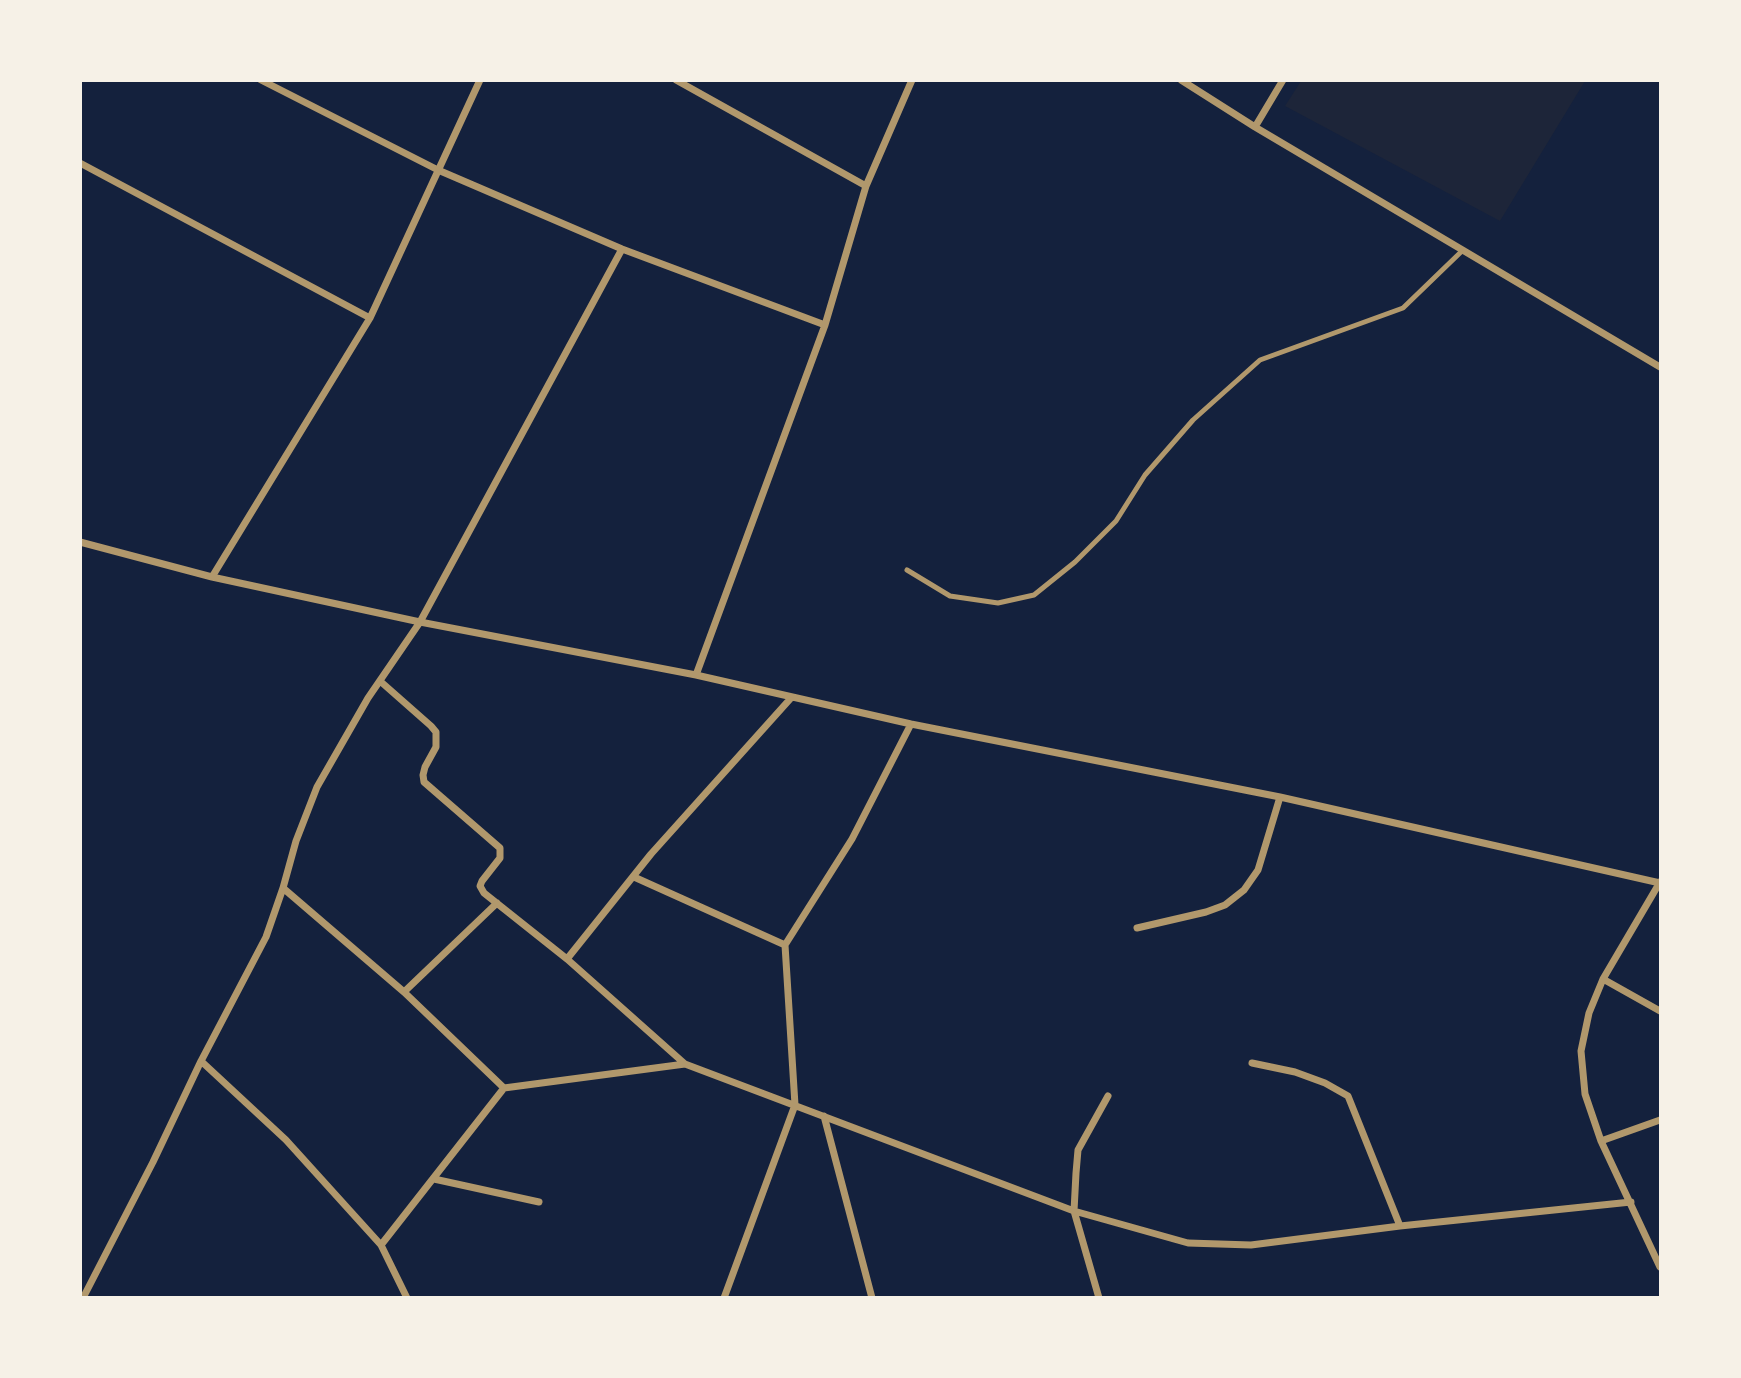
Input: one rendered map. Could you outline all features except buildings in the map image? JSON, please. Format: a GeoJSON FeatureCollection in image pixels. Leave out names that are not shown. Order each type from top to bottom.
{"type":"FeatureCollection","features":[{"type":"Feature","properties":{"kind":"street"},"geometry":{"type":"LineString","coordinates":[[261,80],[438,170],[622,249],[825,325]]}},
{"type":"Feature","properties":{"kind":"street"},"geometry":{"type":"LineString","coordinates":[[212,577],[369,318],[480,80]]}},
{"type":"Feature","properties":{"kind":"street"},"geometry":{"type":"LineString","coordinates":[[676,80],[866,186]]}},
{"type":"Feature","properties":{"kind":"street"},"geometry":{"type":"LineString","coordinates":[[695,675],[825,325],[866,186],[912,80]]}},
{"type":"Feature","properties":{"kind":"street"},"geometry":{"type":"LineString","coordinates":[[1181,80],[1255,127],[1661,367]]}},
{"type":"Feature","properties":{"kind":"street"},"geometry":{"type":"LineString","coordinates":[[1255,127],[1283,80]]}},
{"type":"Feature","properties":{"kind":"street"},"geometry":{"type":"LineString","coordinates":[[80,163],[369,318]]}},
{"type":"Feature","properties":{"kind":"street"},"geometry":{"type":"LineString","coordinates":[[83,1297],[266,937],[296,841],[317,787],[380,681],[420,622],[622,249]]}},
{"type":"Feature","properties":{"kind":"street"},"geometry":{"type":"LineString","coordinates":[[80,542],[212,577],[420,622],[695,675],[911,724],[1280,797],[1660,882],[1603,979],[1588,1013],[1581,1051],[1585,1094],[1601,1141],[1661,1267]]}},
{"type":"Feature","properties":{"kind":"street"},"geometry":{"type":"LineString","coordinates":[[380,681],[436,732],[436,747],[425,767],[424,782],[500,848],[500,858],[481,881],[480,886],[484,893],[567,959],[685,1064],[1074,1211],[1188,1243],[1251,1245],[1400,1226],[1631,1202]]}},
{"type":"Feature","properties":{"kind":"street"},"geometry":{"type":"LineString","coordinates":[[567,959],[652,854],[791,698]]}},
{"type":"Feature","properties":{"kind":"street"},"geometry":{"type":"LineString","coordinates":[[724,1297],[795,1105],[785,945],[852,839],[911,724]]}},
{"type":"Feature","properties":{"kind":"street"},"geometry":{"type":"LineString","coordinates":[[1137,929],[1206,912],[1225,905],[1244,890],[1258,870],[1280,797]]}},
{"type":"Feature","properties":{"kind":"street"},"geometry":{"type":"LineString","coordinates":[[634,877],[785,945]]}},
{"type":"Feature","properties":{"kind":"street"},"geometry":{"type":"LineString","coordinates":[[283,888],[404,992],[504,1088]]}},
{"type":"Feature","properties":{"kind":"street"},"geometry":{"type":"LineString","coordinates":[[404,992],[498,903]]}},
{"type":"Feature","properties":{"kind":"street"},"geometry":{"type":"LineString","coordinates":[[1603,979],[1661,1011]]}},
{"type":"Feature","properties":{"kind":"street"},"geometry":{"type":"LineString","coordinates":[[201,1061],[286,1140],[381,1245],[407,1297]]}},
{"type":"Feature","properties":{"kind":"street"},"geometry":{"type":"LineString","coordinates":[[1252,1063],[1295,1072],[1325,1083],[1348,1096],[1400,1226]]}},
{"type":"Feature","properties":{"kind":"street"},"geometry":{"type":"LineString","coordinates":[[381,1245],[504,1088],[685,1064]]}},
{"type":"Feature","properties":{"kind":"street"},"geometry":{"type":"LineString","coordinates":[[1098,1297],[1074,1211],[1078,1150],[1108,1096]]}},
{"type":"Feature","properties":{"kind":"street"},"geometry":{"type":"LineString","coordinates":[[824,1116],[872,1297]]}},
{"type":"Feature","properties":{"kind":"street"},"geometry":{"type":"LineString","coordinates":[[1601,1141],[1661,1120]]}},
{"type":"Feature","properties":{"kind":"street"},"geometry":{"type":"LineString","coordinates":[[434,1179],[539,1202]]}},
{"type":"Feature","properties":{"kind":"lane"},"geometry":{"type":"LineString","coordinates":[[907,570],[950,596],[998,603],[1034,595],[1075,562],[1116,521],[1145,475],[1193,420],[1260,360],[1404,308],[1463,250]]}},
{"type":"Feature","properties":{"kind":"shaded area"},"geometry":{"type":"Polygon","coordinates":[[[1301,80],[1585,81],[1500,221],[1285,106],[1301,80]]]}}]}
